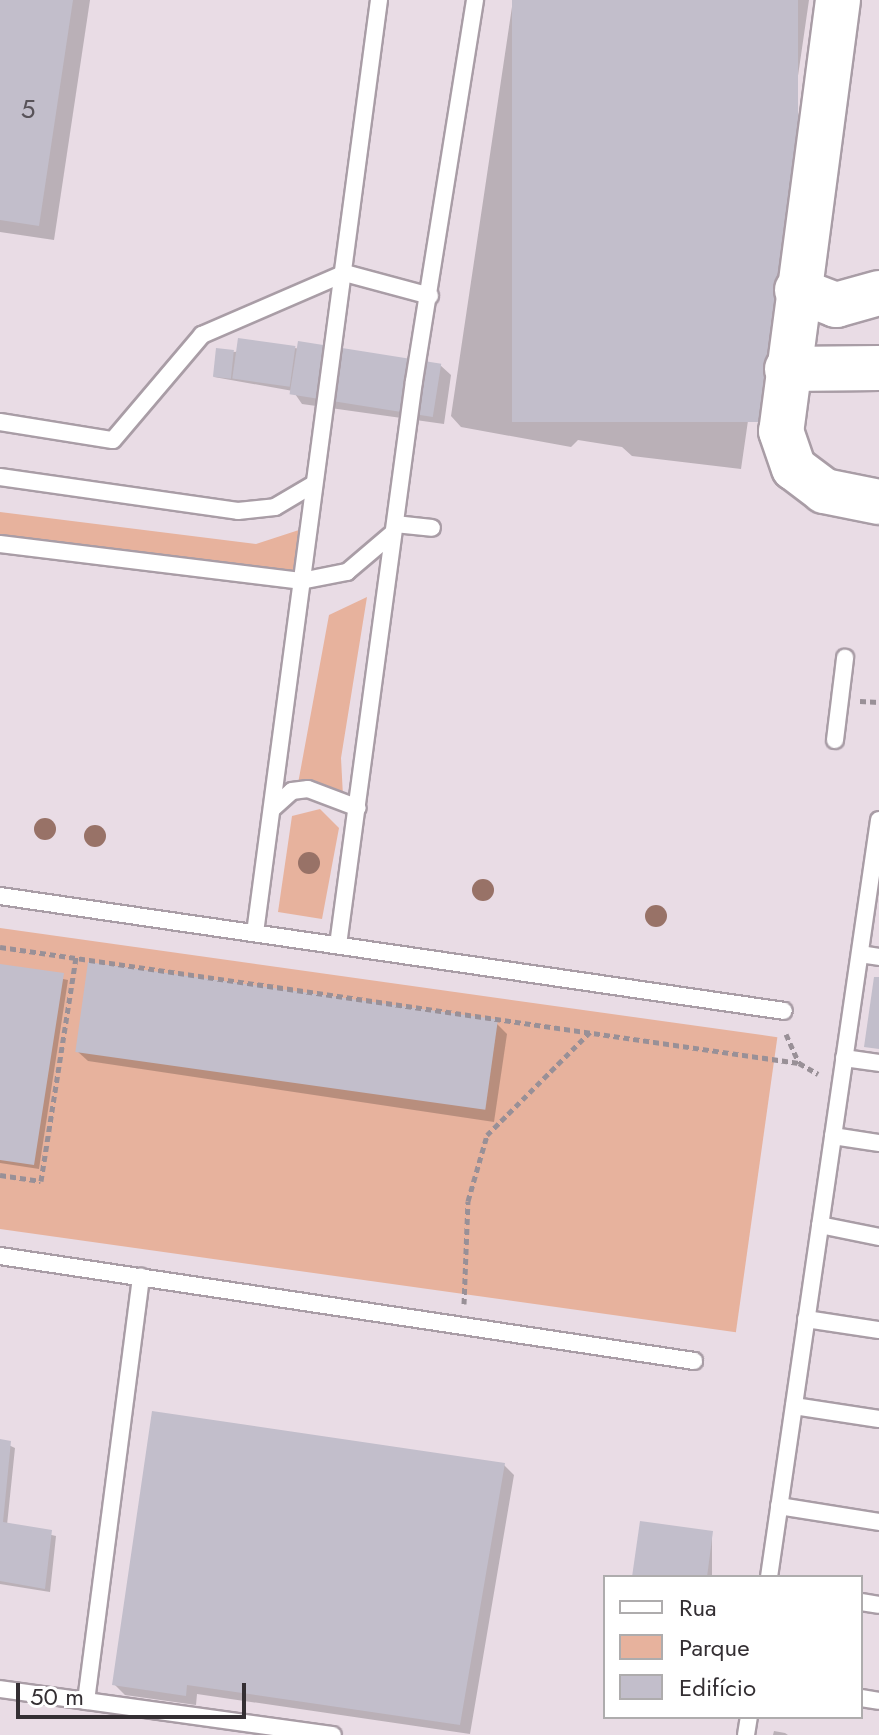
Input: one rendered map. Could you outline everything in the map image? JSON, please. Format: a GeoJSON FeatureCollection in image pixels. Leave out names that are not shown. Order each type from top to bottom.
{"type":"FeatureCollection","features":[{"type":"Feature","properties":{"kind":"main road"},"geometry":{"type":"LineString","coordinates":[[838,0],[797,290],[781,431],[794,468],[824,491],[877,503]]}},
{"type":"Feature","properties":{"kind":"main road"},"geometry":{"type":"LineString","coordinates":[[797,290],[836,305],[879,293]]}},
{"type":"Feature","properties":{"kind":"main road"},"geometry":{"type":"LineString","coordinates":[[787,369],[879,368]]}},
{"type":"Feature","properties":{"kind":"lane"},"geometry":{"type":"LineString","coordinates":[[255,933],[312,485],[345,273],[379,0]]}},
{"type":"Feature","properties":{"kind":"lane"},"geometry":{"type":"LineString","coordinates":[[338,945],[394,529],[475,0]]}},
{"type":"Feature","properties":{"kind":"lane"},"geometry":{"type":"LineString","coordinates":[[0,422],[113,440],[202,335],[345,273],[430,296]]}},
{"type":"Feature","properties":{"kind":"lane"},"geometry":{"type":"LineString","coordinates":[[0,477],[238,511],[275,507],[312,485]]}},
{"type":"Feature","properties":{"kind":"lane"},"geometry":{"type":"LineString","coordinates":[[0,544],[301,581],[347,572],[394,529],[432,528]]}},
{"type":"Feature","properties":{"kind":"lane"},"geometry":{"type":"LineString","coordinates":[[835,740],[845,658]]}},
{"type":"Feature","properties":{"kind":"lane"},"geometry":{"type":"LineString","coordinates":[[272,809],[292,791],[308,789],[358,808]]}},
{"type":"Feature","properties":{"kind":"lane"},"geometry":{"type":"LineString","coordinates":[[769,1575],[844,1058],[876,866],[879,820]]}},
{"type":"Feature","properties":{"kind":"lane"},"geometry":{"type":"LineString","coordinates":[[0,896],[780,1010]]}},
{"type":"Feature","properties":{"kind":"lane"},"geometry":{"type":"LineString","coordinates":[[860,954],[879,957]]}},
{"type":"Feature","properties":{"kind":"lane"},"geometry":{"type":"LineString","coordinates":[[844,1058],[879,1063]]}},
{"type":"Feature","properties":{"kind":"lane"},"geometry":{"type":"LineString","coordinates":[[833,1136],[879,1143]]}},
{"type":"Feature","properties":{"kind":"lane"},"geometry":{"type":"LineString","coordinates":[[820,1225],[879,1237]]}},
{"type":"Feature","properties":{"kind":"lane"},"geometry":{"type":"LineString","coordinates":[[0,1256],[694,1361]]}},
{"type":"Feature","properties":{"kind":"lane"},"geometry":{"type":"LineString","coordinates":[[86,1701],[141,1277]]}},
{"type":"Feature","properties":{"kind":"lane"},"geometry":{"type":"LineString","coordinates":[[806,1319],[879,1330]]}},
{"type":"Feature","properties":{"kind":"lane"},"geometry":{"type":"LineString","coordinates":[[794,1406],[879,1419]]}},
{"type":"Feature","properties":{"kind":"lane"},"geometry":{"type":"LineString","coordinates":[[779,1506],[879,1522]]}},
{"type":"Feature","properties":{"kind":"lane"},"geometry":{"type":"LineString","coordinates":[[0,1689],[333,1735]]}},
{"type":"Feature","properties":{"kind":"path"},"geometry":{"type":"LineString","coordinates":[[0,947],[799,1063],[840,1086]]}},
{"type":"Feature","properties":{"kind":"path"},"geometry":{"type":"LineString","coordinates":[[0,1175],[41,1181],[76,957]]}},
{"type":"Feature","properties":{"kind":"path"},"geometry":{"type":"LineString","coordinates":[[780,1010],[799,1063]]}},
{"type":"Feature","properties":{"kind":"path"},"geometry":{"type":"LineString","coordinates":[[464,1326],[468,1201],[487,1135],[591,1031]]}},
{"type":"Feature","properties":{"kind":"green space"},"geometry":{"type":"Polygon","coordinates":[[[0,512],[256,544],[302,529],[294,577],[0,536],[0,512]]]}},
{"type":"Feature","properties":{"kind":"green space"},"geometry":{"type":"Polygon","coordinates":[[[367,597],[341,758],[343,796],[314,785],[297,789],[329,615],[367,597]]]}},
{"type":"Feature","properties":{"kind":"green space"},"geometry":{"type":"Polygon","coordinates":[[[320,809],[339,828],[322,919],[278,912],[292,816],[320,809]]]}},
{"type":"Feature","properties":{"kind":"green space"},"geometry":{"type":"Polygon","coordinates":[[[0,928],[777,1037],[736,1332],[0,1229],[0,928]]]}},
{"type":"Feature","properties":{"kind":"building"},"geometry":{"type":"Polygon","coordinates":[[[0,0],[73,0],[39,226],[0,220],[0,0]]]}},
{"type":"Feature","properties":{"kind":"building"},"geometry":{"type":"Polygon","coordinates":[[[512,0],[798,0],[798,422],[512,422],[512,0]]]}},
{"type":"Feature","properties":{"kind":"building"},"geometry":{"type":"Polygon","coordinates":[[[238,338],[295,346],[290,387],[232,379],[238,338]]]}},
{"type":"Feature","properties":{"kind":"building"},"geometry":{"type":"Polygon","coordinates":[[[298,341],[441,364],[433,417],[290,394],[298,341]]]}},
{"type":"Feature","properties":{"kind":"building"},"geometry":{"type":"Polygon","coordinates":[[[216,348],[234,350],[231,379],[213,377],[216,348]]]}},
{"type":"Feature","properties":{"kind":"building"},"geometry":{"type":"Polygon","coordinates":[[[88,962],[498,1020],[485,1110],[75,1052],[88,962]]]}},
{"type":"Feature","properties":{"kind":"building"},"geometry":{"type":"Polygon","coordinates":[[[0,964],[64,973],[34,1165],[0,1160],[0,964]]]}},
{"type":"Feature","properties":{"kind":"building"},"geometry":{"type":"Polygon","coordinates":[[[874,977],[879,977],[879,1049],[864,1047],[874,977]]]}},
{"type":"Feature","properties":{"kind":"building"},"geometry":{"type":"Polygon","coordinates":[[[152,1411],[505,1463],[460,1725],[187,1685],[186,1696],[112,1685],[152,1411]]]}},
{"type":"Feature","properties":{"kind":"building"},"geometry":{"type":"Polygon","coordinates":[[[0,1439],[11,1441],[3,1522],[52,1530],[45,1589],[0,1581],[0,1439]]]}},
{"type":"Feature","properties":{"kind":"building"},"geometry":{"type":"Polygon","coordinates":[[[640,1521],[713,1531],[707,1575],[632,1575],[640,1521]]]}}]}
